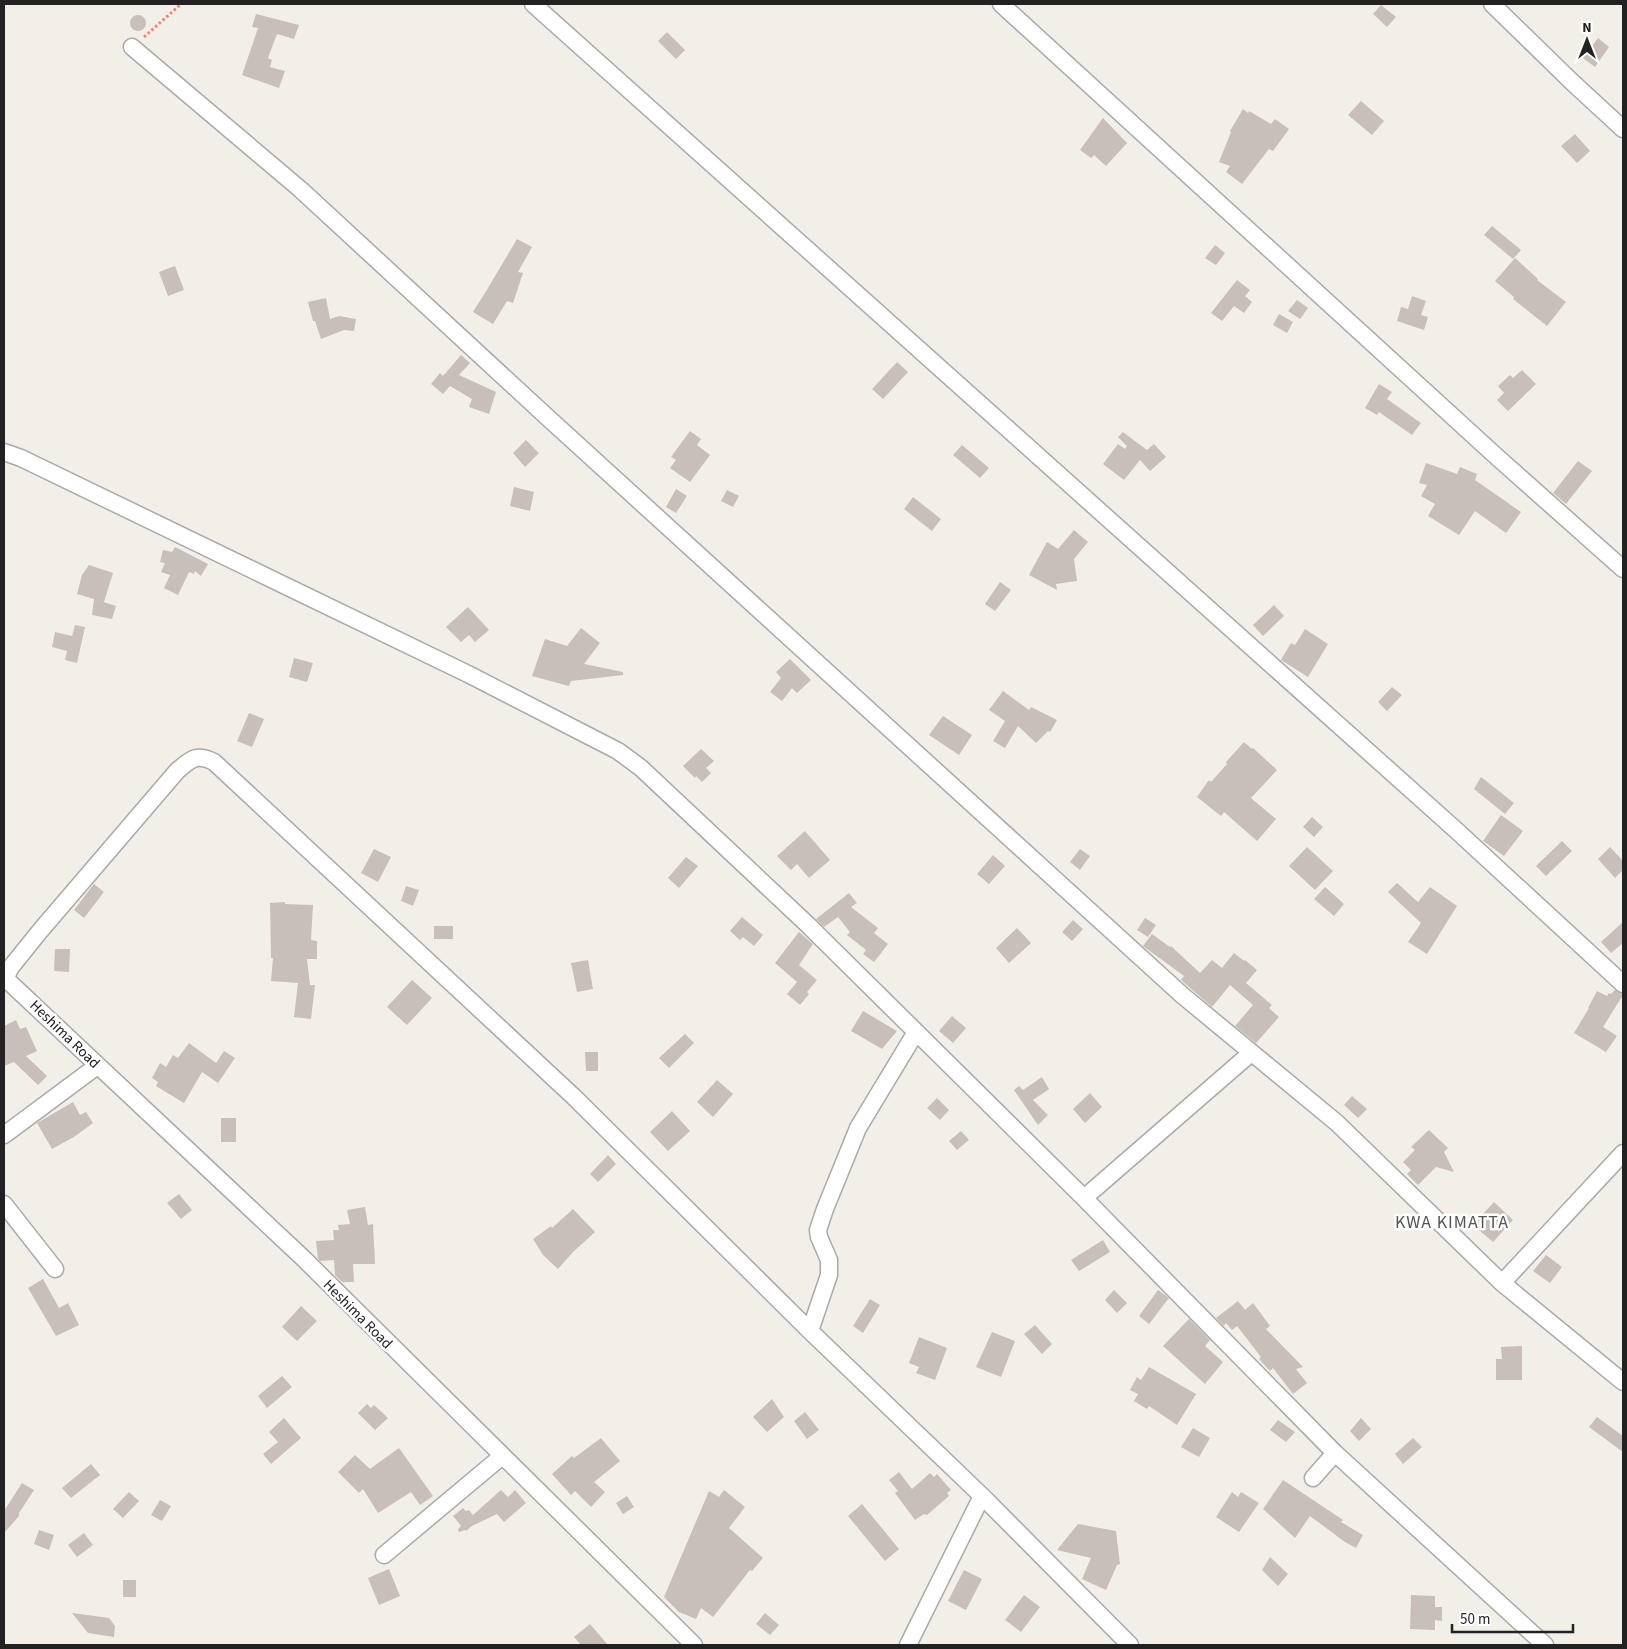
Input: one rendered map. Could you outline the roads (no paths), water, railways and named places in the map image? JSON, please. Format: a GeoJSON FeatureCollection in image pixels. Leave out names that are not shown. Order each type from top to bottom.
{"type":"FeatureCollection","features":[{"type":"Feature","properties":{"kind":"street"},"geometry":{"type":"LineString","coordinates":[[533,4],[1457,831],[1623,984]]}},
{"type":"Feature","properties":{"kind":"street"},"geometry":{"type":"LineString","coordinates":[[1001,4],[1496,456],[1623,569]]}},
{"type":"Feature","properties":{"kind":"street"},"geometry":{"type":"LineString","coordinates":[[1492,4],[1623,129]]}},
{"type":"Feature","properties":{"kind":"street"},"geometry":{"type":"LineString","coordinates":[[132,47],[300,189],[1168,982],[1337,1123],[1502,1283],[1623,1382]]}},
{"type":"Feature","properties":{"kind":"street"},"geometry":{"type":"LineString","coordinates":[[4,452],[22,458],[468,674],[618,752],[641,768],[807,924],[1084,1198],[1335,1453],[1545,1645]]}},
{"type":"Feature","properties":{"kind":"street","name":"Heshima Road"},"geometry":{"type":"LineString","coordinates":[[694,1645],[302,1258],[97,1066],[61,1029],[8,980],[7,975],[11,967],[40,931],[177,771],[193,758],[207,759],[214,762],[574,1097],[810,1331]]}},
{"type":"Feature","properties":{"kind":"street"},"geometry":{"type":"LineString","coordinates":[[916,1032],[858,1128],[825,1208],[818,1230],[829,1260],[829,1275],[810,1331],[982,1496],[1130,1645]]}},
{"type":"Feature","properties":{"kind":"street"},"geometry":{"type":"LineString","coordinates":[[1084,1198],[1251,1053]]}},
{"type":"Feature","properties":{"kind":"street"},"geometry":{"type":"LineString","coordinates":[[4,1135],[97,1066]]}},
{"type":"Feature","properties":{"kind":"street"},"geometry":{"type":"LineString","coordinates":[[1502,1283],[1623,1153]]}},
{"type":"Feature","properties":{"kind":"street"},"geometry":{"type":"LineString","coordinates":[[4,1204],[55,1269]]}},
{"type":"Feature","properties":{"kind":"street"},"geometry":{"type":"LineString","coordinates":[[1313,1478],[1335,1453]]}},
{"type":"Feature","properties":{"kind":"street"},"geometry":{"type":"LineString","coordinates":[[384,1555],[502,1457]]}},
{"type":"Feature","properties":{"kind":"street"},"geometry":{"type":"LineString","coordinates":[[908,1645],[982,1496]]}},
{"type":"Feature","properties":{"kind":"district","name":"KWA KIMATTA"},"geometry":{"type":"Point","coordinates":[1452,1222]}}]}
